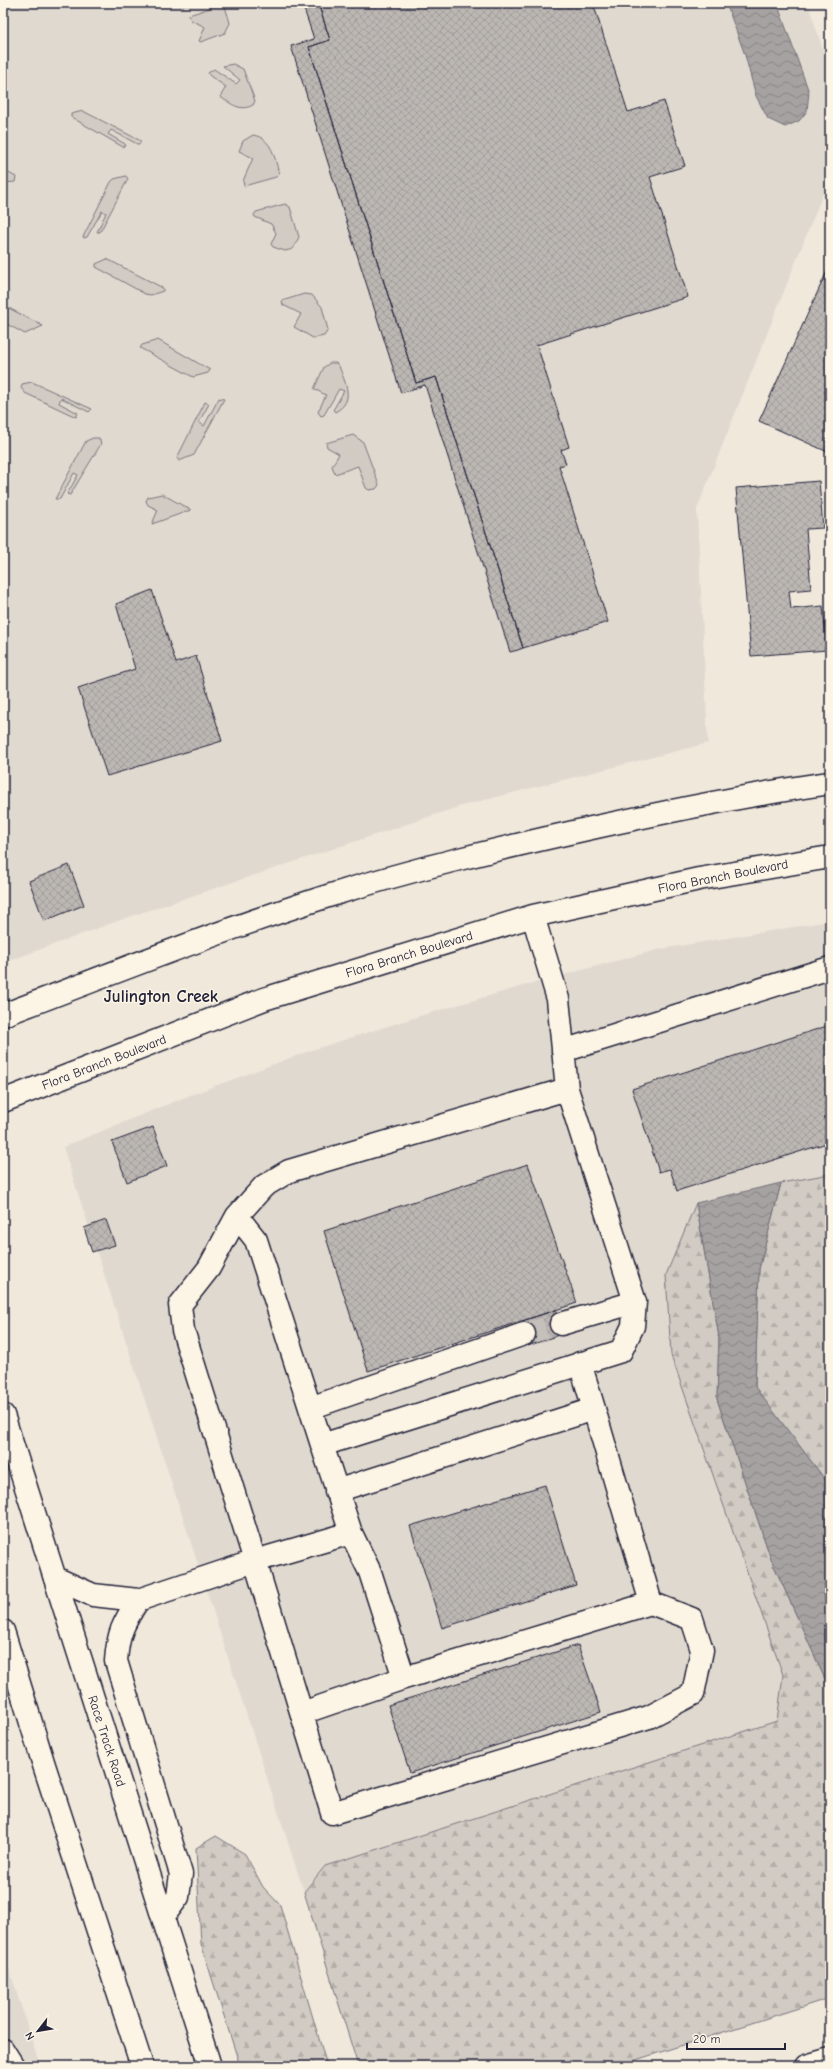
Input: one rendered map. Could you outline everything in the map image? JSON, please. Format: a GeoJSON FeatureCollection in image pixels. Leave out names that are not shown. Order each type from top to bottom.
{"type":"FeatureCollection","features":[{"type":"Feature","properties":{"kind":"street"},"geometry":{"type":"LineString","coordinates":[[3,1015],[192,942],[328,896],[432,865],[685,808],[830,783]]}},
{"type":"Feature","properties":{"kind":"street","name":"Flora Branch Boulevard"},"geometry":{"type":"LineString","coordinates":[[3,1101],[264,999],[533,916],[700,880],[830,857]]}},
{"type":"Feature","properties":{"kind":"street"},"geometry":{"type":"LineString","coordinates":[[322,1445],[621,1351],[633,1326],[635,1302],[567,1089],[558,999],[533,916]]}},
{"type":"Feature","properties":{"kind":"street"},"geometry":{"type":"LineString","coordinates":[[563,1052],[830,968]]}},
{"type":"Feature","properties":{"kind":"street"},"geometry":{"type":"LineString","coordinates":[[302,1713],[404,1678],[651,1603],[692,1619],[702,1650],[692,1694],[649,1718],[332,1813],[183,1330],[180,1305],[209,1268],[238,1216],[264,1186],[289,1171],[567,1089]]}},
{"type":"Feature","properties":{"kind":"street"},"geometry":{"type":"LineString","coordinates":[[238,1216],[256,1240],[336,1491],[351,1533],[370,1572],[404,1678]]}},
{"type":"Feature","properties":{"kind":"street"},"geometry":{"type":"LineString","coordinates":[[561,1324],[635,1302]]}},
{"type":"Feature","properties":{"kind":"street"},"geometry":{"type":"LineString","coordinates":[[310,1408],[524,1334]]}},
{"type":"Feature","properties":{"kind":"street"},"geometry":{"type":"LineString","coordinates":[[580,1363],[651,1603]]}},
{"type":"Feature","properties":{"kind":"street"},"geometry":{"type":"LineString","coordinates":[[336,1491],[594,1409]]}},
{"type":"Feature","properties":{"kind":"street","name":"Race Track Road"},"geometry":{"type":"LineString","coordinates":[[3,1415],[210,2066]]}},
{"type":"Feature","properties":{"kind":"street"},"geometry":{"type":"LineString","coordinates":[[55,1578],[94,1595],[138,1600],[255,1561],[351,1533]]}},
{"type":"Feature","properties":{"kind":"street"},"geometry":{"type":"LineString","coordinates":[[138,1600],[122,1624],[118,1641],[116,1662],[181,1874],[178,1897],[163,1917]]}},
{"type":"Feature","properties":{"kind":"street"},"geometry":{"type":"LineString","coordinates":[[3,1631],[43,1762],[142,2066]]}},
{"type":"Feature","properties":{"kind":"street"},"geometry":{"type":"LineString","coordinates":[[3,2050],[13,2066]]}},
{"type":"Feature","properties":{"kind":"street"},"geometry":{"type":"LineString","coordinates":[[806,2066],[830,2059]]}},
{"type":"Feature","properties":{"kind":"shaded area"},"geometry":{"type":"Polygon","coordinates":[[[3,3],[808,3],[830,72],[830,176],[697,509],[708,743],[461,806],[123,919],[3,963],[3,3]]]}},
{"type":"Feature","properties":{"kind":"shaded area"},"geometry":{"type":"Polygon","coordinates":[[[830,921],[830,1174],[781,1184],[759,1269],[755,1387],[830,1486],[830,1690],[717,1399],[719,1337],[671,1355],[783,1675],[777,1721],[325,1866],[304,1892],[63,1147],[188,1096],[312,1050],[423,1015],[526,985],[661,949],[830,921]]]}},
{"type":"Feature","properties":{"kind":"shaded area"},"geometry":{"type":"Polygon","coordinates":[[[3,1949],[40,2066],[3,2066],[3,1949]]]}},
{"type":"Feature","properties":{"kind":"green space"},"geometry":{"type":"Polygon","coordinates":[[[209,3],[224,3],[230,23],[225,33],[201,42],[199,41],[205,27],[191,20],[189,15],[210,8],[209,3]]]}},
{"type":"Feature","properties":{"kind":"green space"},"geometry":{"type":"Polygon","coordinates":[[[233,64],[243,69],[255,101],[253,105],[244,108],[236,106],[220,97],[226,87],[208,73],[214,69],[236,84],[240,80],[223,66],[233,64]]]}},
{"type":"Feature","properties":{"kind":"green space"},"geometry":{"type":"Polygon","coordinates":[[[83,111],[141,141],[139,145],[111,130],[108,134],[125,144],[126,146],[123,147],[71,117],[71,114],[83,111]]]}},
{"type":"Feature","properties":{"kind":"green space"},"geometry":{"type":"Polygon","coordinates":[[[253,135],[265,140],[269,144],[274,155],[279,174],[276,177],[244,186],[243,181],[253,158],[239,151],[243,141],[253,135]]]}},
{"type":"Feature","properties":{"kind":"green space"},"geometry":{"type":"Polygon","coordinates":[[[3,170],[16,177],[15,182],[3,183],[3,170]]]}},
{"type":"Feature","properties":{"kind":"green space"},"geometry":{"type":"Polygon","coordinates":[[[126,176],[128,179],[100,232],[97,232],[106,213],[102,211],[87,237],[84,238],[83,237],[111,182],[114,179],[126,176]]]}},
{"type":"Feature","properties":{"kind":"green space"},"geometry":{"type":"Polygon","coordinates":[[[285,204],[290,207],[299,237],[293,249],[285,251],[273,247],[271,244],[276,233],[271,224],[255,217],[254,215],[256,212],[285,204]]]}},
{"type":"Feature","properties":{"kind":"green space"},"geometry":{"type":"Polygon","coordinates":[[[107,259],[163,288],[163,291],[151,295],[145,294],[96,267],[96,264],[107,259]]]}},
{"type":"Feature","properties":{"kind":"green space"},"geometry":{"type":"Polygon","coordinates":[[[304,294],[312,295],[322,307],[328,330],[324,336],[313,338],[294,327],[301,314],[283,305],[282,301],[304,294]]]}},
{"type":"Feature","properties":{"kind":"green space"},"geometry":{"type":"Polygon","coordinates":[[[3,305],[43,326],[25,334],[3,322],[3,305]]]}},
{"type":"Feature","properties":{"kind":"green space"},"geometry":{"type":"Polygon","coordinates":[[[158,340],[210,370],[208,373],[193,377],[140,348],[142,345],[158,340]]]}},
{"type":"Feature","properties":{"kind":"green space"},"geometry":{"type":"Polygon","coordinates":[[[330,363],[336,363],[339,366],[346,385],[347,397],[341,408],[335,412],[333,410],[344,391],[339,389],[324,415],[321,416],[318,412],[326,395],[314,389],[324,367],[330,363]]]}},
{"type":"Feature","properties":{"kind":"green space"},"geometry":{"type":"Polygon","coordinates":[[[32,382],[92,409],[89,412],[61,398],[59,403],[78,413],[76,417],[25,393],[21,388],[22,384],[32,382]]]}},
{"type":"Feature","properties":{"kind":"green space"},"geometry":{"type":"Polygon","coordinates":[[[219,398],[224,399],[194,455],[179,461],[177,458],[205,402],[209,404],[199,422],[204,426],[219,398]]]}},
{"type":"Feature","properties":{"kind":"green space"},"geometry":{"type":"Polygon","coordinates":[[[353,435],[363,442],[379,485],[376,489],[369,490],[366,488],[358,466],[335,474],[332,466],[339,454],[327,447],[326,443],[353,435]]]}},
{"type":"Feature","properties":{"kind":"green space"},"geometry":{"type":"Polygon","coordinates":[[[93,438],[99,438],[101,444],[70,495],[67,494],[78,475],[74,473],[60,499],[55,499],[86,441],[93,438]]]}},
{"type":"Feature","properties":{"kind":"green space"},"geometry":{"type":"Polygon","coordinates":[[[162,494],[191,510],[152,524],[158,510],[148,505],[146,501],[148,497],[162,494]]]}},
{"type":"Feature","properties":{"kind":"green space"},"geometry":{"type":"Polygon","coordinates":[[[830,1174],[830,1486],[755,1388],[759,1269],[781,1183],[830,1174]]]}},
{"type":"Feature","properties":{"kind":"green space"},"geometry":{"type":"Polygon","coordinates":[[[696,1203],[719,1337],[717,1399],[771,1559],[830,1690],[830,1998],[617,2066],[358,2066],[304,1892],[325,1866],[777,1721],[783,1675],[671,1355],[666,1275],[696,1203]]]}},
{"type":"Feature","properties":{"kind":"green space"},"geometry":{"type":"Polygon","coordinates":[[[216,1836],[245,1854],[263,1887],[280,1905],[327,2066],[240,2066],[201,1944],[196,1848],[216,1836]]]}},
{"type":"Feature","properties":{"kind":"water"},"geometry":{"type":"Polygon","coordinates":[[[726,3],[777,3],[809,92],[807,111],[799,121],[785,127],[768,119],[756,96],[745,55],[726,3]]]}},
{"type":"Feature","properties":{"kind":"water"},"geometry":{"type":"Polygon","coordinates":[[[781,1183],[759,1269],[755,1387],[830,1486],[830,1690],[771,1559],[717,1399],[719,1337],[696,1203],[781,1183]]]}},
{"type":"Feature","properties":{"kind":"building"},"geometry":{"type":"Polygon","coordinates":[[[302,3],[318,3],[330,40],[309,47],[416,383],[436,377],[523,648],[518,650],[510,652],[425,385],[401,393],[291,46],[314,39],[302,3]]]}},
{"type":"Feature","properties":{"kind":"building"},"geometry":{"type":"Polygon","coordinates":[[[318,3],[429,3],[430,7],[441,3],[593,3],[628,112],[664,101],[685,166],[650,177],[688,297],[537,345],[569,447],[561,450],[566,464],[559,466],[608,622],[523,648],[436,377],[416,383],[309,47],[330,40],[318,3]]]}},
{"type":"Feature","properties":{"kind":"building"},"geometry":{"type":"Polygon","coordinates":[[[828,269],[830,270],[830,453],[759,421],[828,269]]]}},
{"type":"Feature","properties":{"kind":"building"},"geometry":{"type":"Polygon","coordinates":[[[819,481],[823,528],[806,529],[811,589],[789,591],[791,609],[823,606],[827,650],[751,656],[736,488],[819,481]]]}},
{"type":"Feature","properties":{"kind":"building"},"geometry":{"type":"Polygon","coordinates":[[[152,590],[176,663],[196,656],[222,741],[107,776],[78,688],[135,669],[116,604],[152,590]]]}},
{"type":"Feature","properties":{"kind":"building"},"geometry":{"type":"Polygon","coordinates":[[[69,865],[84,905],[44,921],[29,881],[69,865]]]}},
{"type":"Feature","properties":{"kind":"building"},"geometry":{"type":"Polygon","coordinates":[[[830,1025],[830,1142],[677,1191],[670,1169],[659,1172],[632,1089],[830,1025]]]}},
{"type":"Feature","properties":{"kind":"building"},"geometry":{"type":"Polygon","coordinates":[[[153,1127],[167,1166],[127,1182],[112,1142],[153,1127]]]}},
{"type":"Feature","properties":{"kind":"building"},"geometry":{"type":"Polygon","coordinates":[[[528,1164],[577,1303],[368,1371],[324,1231],[528,1164]]]}},
{"type":"Feature","properties":{"kind":"building"},"geometry":{"type":"Polygon","coordinates":[[[106,1220],[115,1245],[92,1252],[84,1228],[106,1220]]]}},
{"type":"Feature","properties":{"kind":"building"},"geometry":{"type":"Polygon","coordinates":[[[556,1310],[564,1333],[528,1346],[519,1322],[556,1310]]]}},
{"type":"Feature","properties":{"kind":"building"},"geometry":{"type":"Polygon","coordinates":[[[545,1485],[576,1585],[442,1628],[410,1526],[545,1485]]]}},
{"type":"Feature","properties":{"kind":"building"},"geometry":{"type":"Polygon","coordinates":[[[578,1645],[601,1712],[410,1773],[388,1705],[578,1645]]]}},
{"type":"Feature","properties":{"kind":"tunnel"},"geometry":{"type":"LineString","coordinates":[[524,1334],[561,1324]]}},
{"type":"Feature","properties":{"kind":"district","name":"Julington Creek"},"geometry":{"type":"Point","coordinates":[161,996]}}]}
